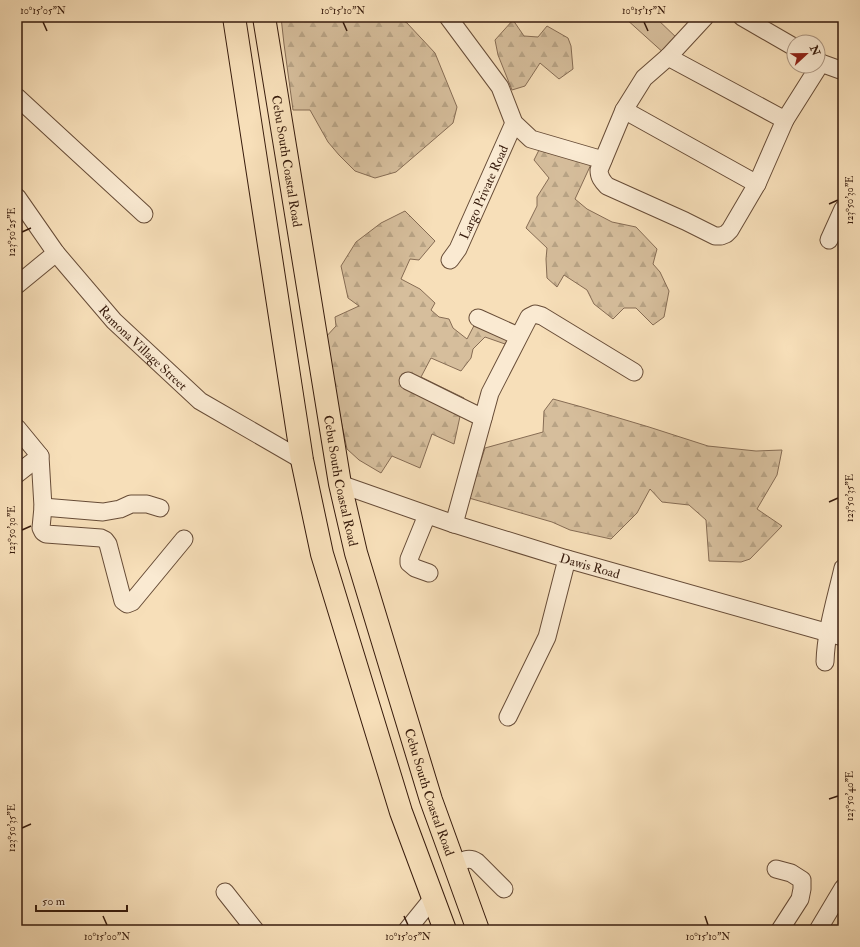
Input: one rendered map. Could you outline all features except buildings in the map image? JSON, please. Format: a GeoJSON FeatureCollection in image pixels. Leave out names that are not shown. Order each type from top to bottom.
{"type":"FeatureCollection","features":[{"type":"Feature","properties":{"kind":"highway"},"geometry":{"type":"LineString","coordinates":[[234,17],[302,460],[322,554],[401,812],[445,930]]}},
{"type":"Feature","properties":{"kind":"highway","name":"Cebu South Coastal Road"},"geometry":{"type":"LineString","coordinates":[[264,17],[340,484],[358,560],[431,800],[478,930]]}},
{"type":"Feature","properties":{"kind":"street"},"geometry":{"type":"LineString","coordinates":[[448,17],[500,87],[514,123],[532,138],[604,160]]}},
{"type":"Feature","properties":{"kind":"street"},"geometry":{"type":"LineString","coordinates":[[705,17],[668,57],[644,78],[624,110],[604,160],[598,170],[600,178],[607,186],[715,236],[721,236],[730,230],[757,184],[786,120],[812,74]]}},
{"type":"Feature","properties":{"kind":"street"},"geometry":{"type":"LineString","coordinates":[[742,17],[786,42]]}},
{"type":"Feature","properties":{"kind":"street"},"geometry":{"type":"LineString","coordinates":[[668,57],[786,120]]}},
{"type":"Feature","properties":{"kind":"street"},"geometry":{"type":"LineString","coordinates":[[826,65],[843,71]]}},
{"type":"Feature","properties":{"kind":"street"},"geometry":{"type":"LineString","coordinates":[[17,97],[144,214]]}},
{"type":"Feature","properties":{"kind":"street"},"geometry":{"type":"LineString","coordinates":[[624,110],[757,184]]}},
{"type":"Feature","properties":{"kind":"street","name":"Largo Private Road"},"geometry":{"type":"LineString","coordinates":[[450,260],[458,248],[514,123]]}},
{"type":"Feature","properties":{"kind":"street","name":"Ramona Village Street"},"geometry":{"type":"LineString","coordinates":[[17,197],[56,253],[114,321],[200,401],[302,460]]}},
{"type":"Feature","properties":{"kind":"street"},"geometry":{"type":"LineString","coordinates":[[829,240],[843,210]]}},
{"type":"Feature","properties":{"kind":"street"},"geometry":{"type":"LineString","coordinates":[[17,285],[56,253]]}},
{"type":"Feature","properties":{"kind":"street"},"geometry":{"type":"LineString","coordinates":[[454,524],[490,393],[529,317],[535,314],[542,316],[634,372]]}},
{"type":"Feature","properties":{"kind":"street"},"geometry":{"type":"LineString","coordinates":[[478,318],[518,336]]}},
{"type":"Feature","properties":{"kind":"street"},"geometry":{"type":"LineString","coordinates":[[408,382],[483,418]]}},
{"type":"Feature","properties":{"kind":"street"},"geometry":{"type":"LineString","coordinates":[[17,428],[40,456],[43,507],[41,528],[43,532],[46,534],[101,538],[105,540],[108,544],[123,601],[127,604],[132,602],[184,539]]}},
{"type":"Feature","properties":{"kind":"street"},"geometry":{"type":"LineString","coordinates":[[17,474],[40,456]]}},
{"type":"Feature","properties":{"kind":"street","name":"Dawis Road"},"geometry":{"type":"LineString","coordinates":[[340,484],[454,524],[567,559],[835,635]]}},
{"type":"Feature","properties":{"kind":"street"},"geometry":{"type":"LineString","coordinates":[[43,507],[103,512],[120,509],[131,504],[147,504],[160,508]]}},
{"type":"Feature","properties":{"kind":"street"},"geometry":{"type":"LineString","coordinates":[[427,514],[409,559],[409,563],[415,568],[429,573]]}},
{"type":"Feature","properties":{"kind":"street"},"geometry":{"type":"LineString","coordinates":[[508,717],[547,637],[567,559]]}},
{"type":"Feature","properties":{"kind":"street"},"geometry":{"type":"LineString","coordinates":[[826,662],[826,648],[835,635],[843,568]]}},
{"type":"Feature","properties":{"kind":"street"},"geometry":{"type":"LineString","coordinates":[[455,866],[466,860],[473,860],[477,862],[504,889]]}},
{"type":"Feature","properties":{"kind":"street"},"geometry":{"type":"LineString","coordinates":[[776,869],[791,873],[802,880],[800,899],[780,930]]}},
{"type":"Feature","properties":{"kind":"street"},"geometry":{"type":"LineString","coordinates":[[225,892],[254,930]]}},
{"type":"Feature","properties":{"kind":"street"},"geometry":{"type":"LineString","coordinates":[[818,930],[841,896]]}},
{"type":"Feature","properties":{"kind":"street"},"geometry":{"type":"LineString","coordinates":[[407,930],[433,898]]}},
{"type":"Feature","properties":{"kind":"green space"},"geometry":{"type":"Polygon","coordinates":[[[281,17],[397,17],[407,23],[435,53],[457,107],[453,123],[396,172],[375,178],[355,171],[328,142],[310,110],[293,110],[281,17]]]}},
{"type":"Feature","properties":{"kind":"green space"},"geometry":{"type":"Polygon","coordinates":[[[655,17],[680,41],[666,55],[625,18],[655,17]]]}},
{"type":"Feature","properties":{"kind":"green space"},"geometry":{"type":"Polygon","coordinates":[[[513,20],[524,36],[538,37],[547,26],[568,38],[571,46],[573,69],[559,79],[540,63],[525,86],[512,90],[498,55],[495,40],[513,20]]]}},
{"type":"Feature","properties":{"kind":"green space"},"geometry":{"type":"Polygon","coordinates":[[[540,148],[593,160],[575,199],[587,209],[612,222],[636,227],[657,249],[653,264],[660,272],[669,291],[664,317],[653,325],[636,308],[624,308],[613,319],[594,304],[587,290],[564,275],[557,287],[547,278],[547,248],[526,228],[537,206],[537,197],[549,178],[534,160],[540,148]]]}},
{"type":"Feature","properties":{"kind":"green space"},"geometry":{"type":"Polygon","coordinates":[[[405,211],[435,241],[419,260],[410,259],[401,279],[420,289],[435,303],[431,310],[439,317],[449,319],[453,328],[467,339],[478,318],[509,339],[505,344],[485,337],[473,349],[471,358],[461,371],[431,358],[421,377],[464,398],[454,444],[432,434],[420,468],[392,456],[381,473],[359,460],[347,449],[324,339],[336,326],[335,317],[359,306],[348,298],[341,266],[356,242],[381,223],[405,211]]]}},
{"type":"Feature","properties":{"kind":"green space"},"geometry":{"type":"Polygon","coordinates":[[[553,399],[708,446],[756,451],[782,450],[777,475],[757,509],[782,526],[750,559],[741,562],[709,561],[706,520],[689,505],[662,502],[650,489],[637,513],[611,539],[570,530],[552,522],[469,498],[485,448],[543,432],[544,411],[553,399]]]}}]}
